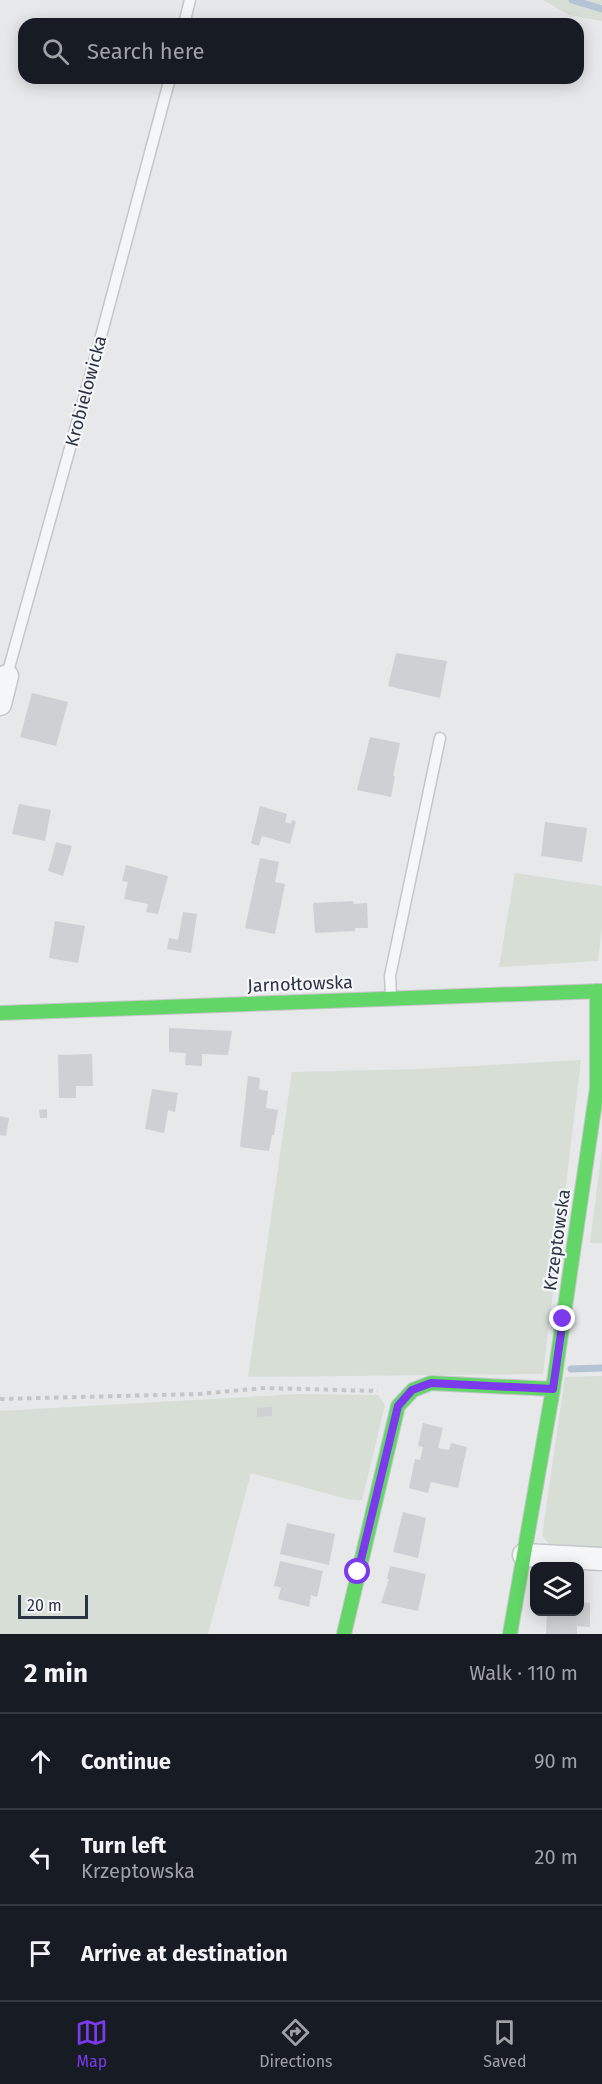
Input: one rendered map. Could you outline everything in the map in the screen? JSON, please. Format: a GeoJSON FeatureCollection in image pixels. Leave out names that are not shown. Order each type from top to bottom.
{"type":"FeatureCollection","features":[{"type":"Feature","properties":{"kind":"street","name":"Krobielowicka"},"geometry":{"type":"LineString","coordinates":[[0,704],[4,673]]}},
{"type":"Feature","properties":{"kind":"street","name":"Jarnołtowska"},"geometry":{"type":"LineString","coordinates":[[0,1013],[600,991]]}},
{"type":"Feature","properties":{"kind":"street","name":"Krzeptowska"},"geometry":{"type":"LineString","coordinates":[[510,1634],[553,1389],[597,1088],[600,991]]}},
{"type":"Feature","properties":{"kind":"street"},"geometry":{"type":"LineString","coordinates":[[344,1634],[398,1406],[412,1390],[431,1383],[553,1389]]}},
{"type":"Feature","properties":{"kind":"street"},"geometry":{"type":"LineString","coordinates":[[524,1555],[602,1559]]}},
{"type":"Feature","properties":{"kind":"lane"},"geometry":{"type":"LineString","coordinates":[[186,18],[190,0]]}},
{"type":"Feature","properties":{"kind":"lane","name":"Krobielowicka"},"geometry":{"type":"LineString","coordinates":[[4,673],[72,442],[168,84]]}},
{"type":"Feature","properties":{"kind":"lane"},"geometry":{"type":"LineString","coordinates":[[391,999],[390,976],[440,738]]}},
{"type":"Feature","properties":{"kind":"path"},"geometry":{"type":"LineString","coordinates":[[0,1399],[199,1394],[264,1388],[364,1389],[388,1392],[404,1399]]}},
{"type":"Feature","properties":{"kind":"shaded area"},"geometry":{"type":"Polygon","coordinates":[[[543,0],[602,0],[602,21],[569,15],[543,0]]]}},
{"type":"Feature","properties":{"kind":"shaded area"},"geometry":{"type":"Polygon","coordinates":[[[515,873],[602,886],[602,927],[598,961],[499,967],[515,873]]]}},
{"type":"Feature","properties":{"kind":"shaded area"},"geometry":{"type":"Polygon","coordinates":[[[581,1060],[543,1374],[248,1377],[292,1072],[419,1069],[581,1060]]]}},
{"type":"Feature","properties":{"kind":"shaded area"},"geometry":{"type":"Polygon","coordinates":[[[602,1148],[602,1243],[590,1243],[602,1148]]]}},
{"type":"Feature","properties":{"kind":"shaded area"},"geometry":{"type":"Polygon","coordinates":[[[602,1376],[602,1552],[551,1546],[542,1536],[565,1377],[602,1376]]]}},
{"type":"Feature","properties":{"kind":"shaded area"},"geometry":{"type":"Polygon","coordinates":[[[298,1394],[378,1395],[385,1405],[362,1500],[347,1499],[251,1473],[208,1634],[0,1634],[0,1411],[298,1394]]]}},
{"type":"Feature","properties":{"kind":"building"},"geometry":{"type":"Polygon","coordinates":[[[396,653],[447,661],[440,698],[388,686],[396,653]]]}},
{"type":"Feature","properties":{"kind":"building"},"geometry":{"type":"Polygon","coordinates":[[[32,693],[68,702],[56,746],[20,737],[32,693]]]}},
{"type":"Feature","properties":{"kind":"building"},"geometry":{"type":"Polygon","coordinates":[[[370,737],[400,743],[391,797],[357,790],[370,737]]]}},
{"type":"Feature","properties":{"kind":"building"},"geometry":{"type":"Polygon","coordinates":[[[19,804],[51,810],[45,841],[12,834],[19,804]]]}},
{"type":"Feature","properties":{"kind":"building"},"geometry":{"type":"Polygon","coordinates":[[[260,806],[287,814],[285,822],[291,824],[292,820],[296,821],[290,844],[262,836],[259,846],[251,843],[260,806]]]}},
{"type":"Feature","properties":{"kind":"building"},"geometry":{"type":"Polygon","coordinates":[[[545,822],[587,828],[582,862],[541,856],[545,822]]]}},
{"type":"Feature","properties":{"kind":"building"},"geometry":{"type":"Polygon","coordinates":[[[56,842],[72,846],[63,876],[48,871],[56,842]]]}},
{"type":"Feature","properties":{"kind":"building"},"geometry":{"type":"Polygon","coordinates":[[[260,858],[279,862],[275,882],[285,884],[275,934],[245,928],[260,858]]]}},
{"type":"Feature","properties":{"kind":"building"},"geometry":{"type":"Polygon","coordinates":[[[126,865],[168,876],[158,914],[146,912],[148,904],[124,899],[128,882],[122,881],[126,865]]]}},
{"type":"Feature","properties":{"kind":"building"},"geometry":{"type":"Polygon","coordinates":[[[353,901],[354,904],[367,903],[368,928],[315,933],[313,903],[353,901]]]}},
{"type":"Feature","properties":{"kind":"building"},"geometry":{"type":"Polygon","coordinates":[[[183,912],[197,914],[191,953],[167,949],[169,938],[178,940],[183,912]]]}},
{"type":"Feature","properties":{"kind":"building"},"geometry":{"type":"Polygon","coordinates":[[[55,921],[85,926],[78,963],[49,958],[55,921]]]}},
{"type":"Feature","properties":{"kind":"building"},"geometry":{"type":"Polygon","coordinates":[[[169,1028],[232,1031],[228,1055],[202,1054],[202,1066],[185,1065],[186,1053],[169,1052],[169,1028]]]}},
{"type":"Feature","properties":{"kind":"building"},"geometry":{"type":"Polygon","coordinates":[[[92,1054],[93,1086],[76,1086],[76,1098],[59,1098],[58,1055],[92,1054]]]}},
{"type":"Feature","properties":{"kind":"building"},"geometry":{"type":"Polygon","coordinates":[[[248,1076],[260,1078],[259,1089],[268,1091],[266,1108],[278,1110],[269,1151],[240,1147],[248,1076]]]}},
{"type":"Feature","properties":{"kind":"building"},"geometry":{"type":"Polygon","coordinates":[[[152,1089],[178,1093],[175,1112],[168,1110],[164,1133],[145,1129],[152,1089]]]}},
{"type":"Feature","properties":{"kind":"building"},"geometry":{"type":"Polygon","coordinates":[[[47,1109],[47,1118],[40,1118],[39,1110],[47,1109]]]}},
{"type":"Feature","properties":{"kind":"building"},"geometry":{"type":"Polygon","coordinates":[[[0,1116],[9,1118],[6,1136],[0,1135],[0,1116]]]}},
{"type":"Feature","properties":{"kind":"building"},"geometry":{"type":"Polygon","coordinates":[[[272,1407],[272,1416],[257,1417],[257,1408],[272,1407]]]}},
{"type":"Feature","properties":{"kind":"building"},"geometry":{"type":"Polygon","coordinates":[[[423,1423],[443,1428],[438,1448],[449,1450],[451,1443],[467,1447],[458,1488],[431,1482],[428,1493],[409,1488],[415,1459],[420,1460],[423,1447],[418,1446],[423,1423]]]}},
{"type":"Feature","properties":{"kind":"building"},"geometry":{"type":"Polygon","coordinates":[[[403,1512],[426,1518],[418,1558],[393,1552],[403,1512]]]}},
{"type":"Feature","properties":{"kind":"building"},"geometry":{"type":"Polygon","coordinates":[[[287,1523],[335,1534],[329,1565],[280,1554],[287,1523]]]}},
{"type":"Feature","properties":{"kind":"building"},"geometry":{"type":"Polygon","coordinates":[[[280,1561],[323,1571],[317,1597],[311,1595],[309,1607],[278,1599],[281,1588],[274,1586],[280,1561]]]}},
{"type":"Feature","properties":{"kind":"building"},"geometry":{"type":"Polygon","coordinates":[[[390,1566],[426,1574],[418,1611],[381,1603],[389,1579],[387,1579],[390,1566]]]}},
{"type":"Feature","properties":{"kind":"building"},"geometry":{"type":"Polygon","coordinates":[[[584,1602],[590,1603],[590,1627],[577,1626],[577,1634],[546,1634],[547,1616],[584,1616],[584,1602]]]}},
{"type":"Feature","properties":{"kind":"waterway"},"geometry":{"type":"LineString","coordinates":[[572,0],[602,9]]}},
{"type":"Feature","properties":{"kind":"waterway"},"geometry":{"type":"LineString","coordinates":[[571,1369],[602,1368]]}},
{"type":"Feature","properties":{"kind":"traffic: fast"},"geometry":{"type":"LineString","coordinates":[[510,1634],[553,1389],[597,1088],[597,991]]}},
{"type":"Feature","properties":{"kind":"traffic: fast"},"geometry":{"type":"LineString","coordinates":[[0,1013],[602,991]]}},
{"type":"Feature","properties":{"kind":"traffic: fast"},"geometry":{"type":"LineString","coordinates":[[344,1634],[398,1406],[413,1390],[431,1383],[553,1389]]}},
{"type":"Feature","properties":{"kind":"route"},"geometry":{"type":"LineString","coordinates":[[358,1572],[398,1406],[412,1390],[431,1383],[553,1389],[563,1319]]}}]}
